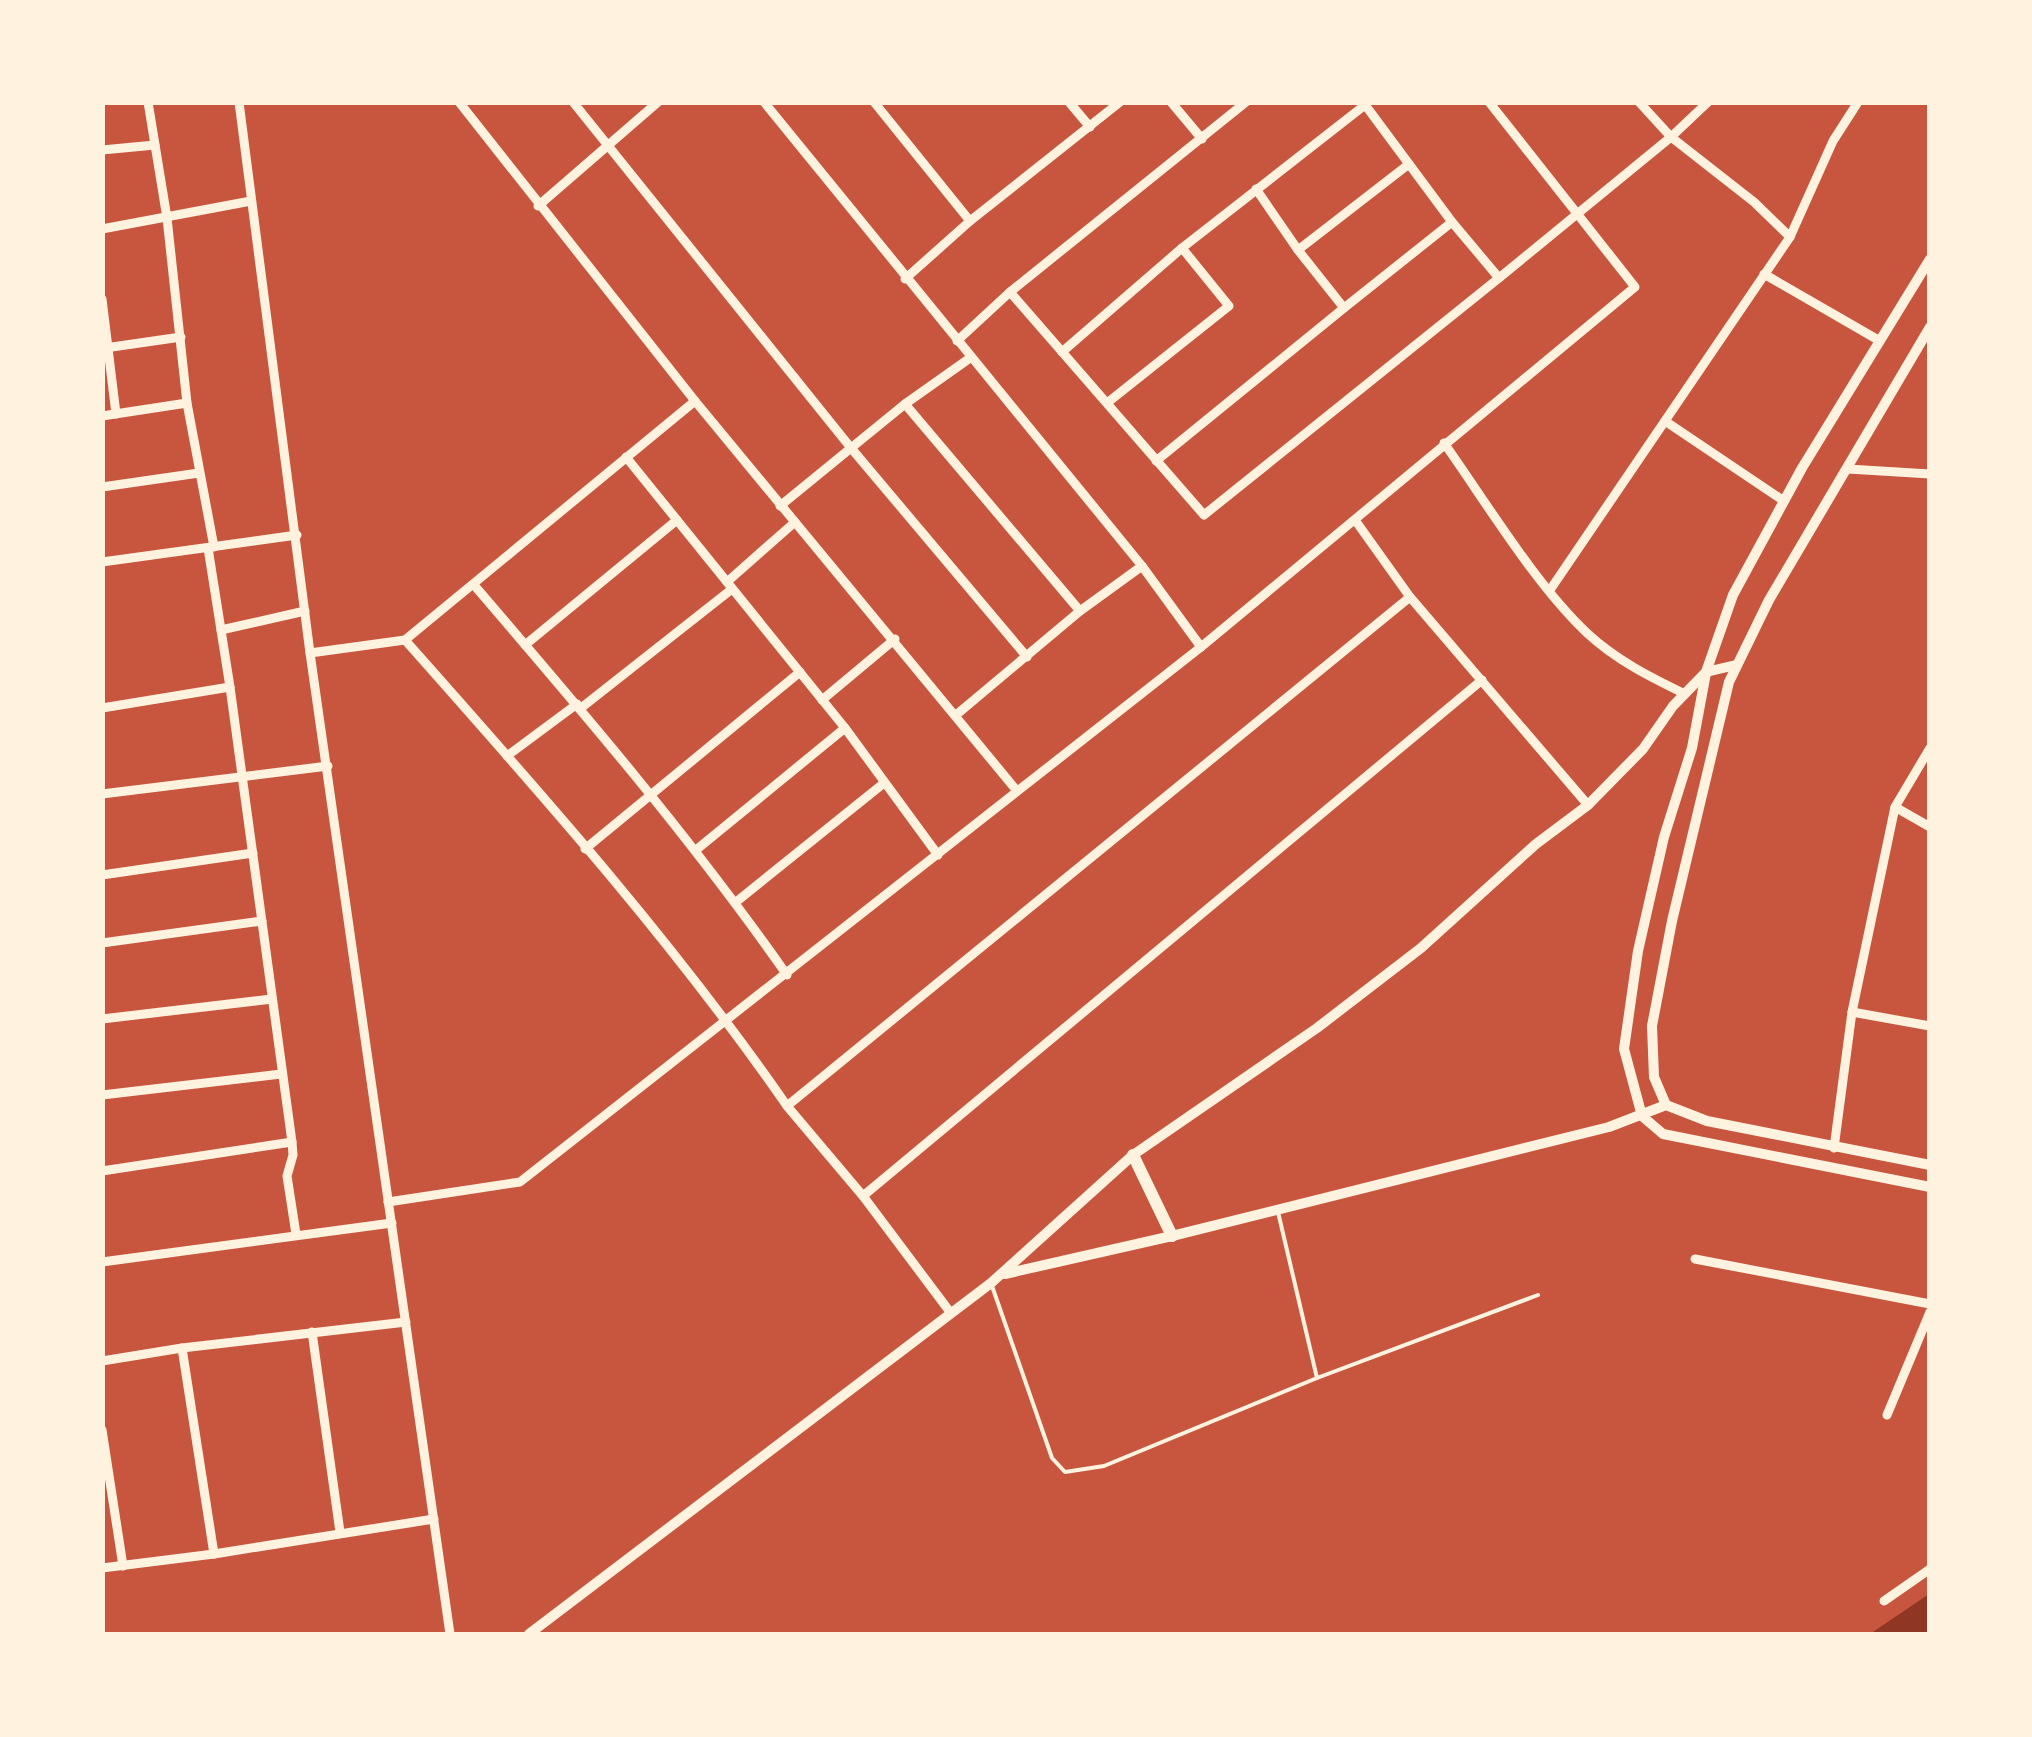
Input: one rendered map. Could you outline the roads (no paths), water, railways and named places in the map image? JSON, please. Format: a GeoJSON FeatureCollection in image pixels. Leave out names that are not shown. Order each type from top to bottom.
{"type":"FeatureCollection","features":[{"type":"Feature","properties":{"kind":"main road"},"geometry":{"type":"LineString","coordinates":[[1133,1155],[1172,1236]]}},
{"type":"Feature","properties":{"kind":"street"},"geometry":{"type":"LineString","coordinates":[[148,102],[292,1142],[288,1176],[296,1234]]}},
{"type":"Feature","properties":{"kind":"street"},"geometry":{"type":"LineString","coordinates":[[238,102],[310,653],[450,1634]]}},
{"type":"Feature","properties":{"kind":"street"},"geometry":{"type":"LineString","coordinates":[[459,102],[694,401],[1017,791]]}},
{"type":"Feature","properties":{"kind":"street"},"geometry":{"type":"LineString","coordinates":[[573,102],[851,448],[1027,657]]}},
{"type":"Feature","properties":{"kind":"street"},"geometry":{"type":"LineString","coordinates":[[538,206],[658,102]]}},
{"type":"Feature","properties":{"kind":"street"},"geometry":{"type":"LineString","coordinates":[[764,102],[1142,566],[1202,647]]}},
{"type":"Feature","properties":{"kind":"street"},"geometry":{"type":"LineString","coordinates":[[772,112],[784,102]]}},
{"type":"Feature","properties":{"kind":"street"},"geometry":{"type":"LineString","coordinates":[[874,102],[970,221]]}},
{"type":"Feature","properties":{"kind":"street"},"geometry":{"type":"LineString","coordinates":[[1069,102],[1090,127]]}},
{"type":"Feature","properties":{"kind":"street"},"geometry":{"type":"LineString","coordinates":[[905,279],[970,221],[1120,102]]}},
{"type":"Feature","properties":{"kind":"street"},"geometry":{"type":"LineString","coordinates":[[1171,102],[1202,138]]}},
{"type":"Feature","properties":{"kind":"street"},"geometry":{"type":"LineString","coordinates":[[957,341],[1010,292],[1246,102]]}},
{"type":"Feature","properties":{"kind":"street"},"geometry":{"type":"LineString","coordinates":[[388,1202],[520,1182],[1202,647],[1635,287],[1490,102]]}},
{"type":"Feature","properties":{"kind":"street"},"geometry":{"type":"LineString","coordinates":[[1639,102],[1671,136],[1754,202],[1790,237]]}},
{"type":"Feature","properties":{"kind":"street"},"geometry":{"type":"LineString","coordinates":[[1010,292],[1204,515],[1499,278],[1708,102]]}},
{"type":"Feature","properties":{"kind":"street"},"geometry":{"type":"LineString","coordinates":[[1550,590],[1790,237],[1833,141],[1858,102]]}},
{"type":"Feature","properties":{"kind":"street"},"geometry":{"type":"LineString","coordinates":[[1062,352],[1182,248],[1364,104],[1499,278]]}},
{"type":"Feature","properties":{"kind":"street"},"geometry":{"type":"LineString","coordinates":[[102,150],[156,145]]}},
{"type":"Feature","properties":{"kind":"street"},"geometry":{"type":"LineString","coordinates":[[1298,250],[1409,164]]}},
{"type":"Feature","properties":{"kind":"street"},"geometry":{"type":"LineString","coordinates":[[1256,189],[1344,308]]}},
{"type":"Feature","properties":{"kind":"street"},"geometry":{"type":"LineString","coordinates":[[102,228],[251,201]]}},
{"type":"Feature","properties":{"kind":"street"},"geometry":{"type":"LineString","coordinates":[[1156,461],[1452,222]]}},
{"type":"Feature","properties":{"kind":"street"},"geometry":{"type":"LineString","coordinates":[[1107,403],[1229,306],[1182,248]]}},
{"type":"Feature","properties":{"kind":"street"},"geometry":{"type":"LineString","coordinates":[[1930,259],[1784,501],[1733,595],[1706,672],[1692,748],[1660,856],[1624,1048],[1642,1116],[1663,1134],[1930,1187]]}},
{"type":"Feature","properties":{"kind":"street"},"geometry":{"type":"LineString","coordinates":[[1764,274],[1880,341]]}},
{"type":"Feature","properties":{"kind":"street"},"geometry":{"type":"LineString","coordinates":[[102,299],[116,414]]}},
{"type":"Feature","properties":{"kind":"street"},"geometry":{"type":"LineString","coordinates":[[1930,327],[1768,600],[1736,665],[1708,764],[1652,1026],[1654,1077],[1666,1104],[1707,1121],[1930,1165]]}},
{"type":"Feature","properties":{"kind":"street"},"geometry":{"type":"LineString","coordinates":[[105,348],[181,336]]}},
{"type":"Feature","properties":{"kind":"street"},"geometry":{"type":"LineString","coordinates":[[780,506],[904,404],[970,358]]}},
{"type":"Feature","properties":{"kind":"street"},"geometry":{"type":"LineString","coordinates":[[310,653],[404,640],[694,401]]}},
{"type":"Feature","properties":{"kind":"street"},"geometry":{"type":"LineString","coordinates":[[102,416],[187,404]]}},
{"type":"Feature","properties":{"kind":"street"},"geometry":{"type":"LineString","coordinates":[[904,404],[1080,611]]}},
{"type":"Feature","properties":{"kind":"street"},"geometry":{"type":"LineString","coordinates":[[1665,421],[1784,501]]}},
{"type":"Feature","properties":{"kind":"street"},"geometry":{"type":"LineString","coordinates":[[1444,443],[1550,590],[1588,634],[1628,666],[1684,694]]}},
{"type":"Feature","properties":{"kind":"street"},"geometry":{"type":"LineString","coordinates":[[626,456],[844,728],[938,855]]}},
{"type":"Feature","properties":{"kind":"street"},"geometry":{"type":"LineString","coordinates":[[1848,469],[1930,474]]}},
{"type":"Feature","properties":{"kind":"street"},"geometry":{"type":"LineString","coordinates":[[102,487],[199,473]]}},
{"type":"Feature","properties":{"kind":"street"},"geometry":{"type":"LineString","coordinates":[[526,646],[677,520]]}},
{"type":"Feature","properties":{"kind":"street"},"geometry":{"type":"LineString","coordinates":[[1355,520],[1410,597],[1588,805]]}},
{"type":"Feature","properties":{"kind":"street"},"geometry":{"type":"LineString","coordinates":[[507,756],[579,706],[729,586],[795,522]]}},
{"type":"Feature","properties":{"kind":"street"},"geometry":{"type":"LineString","coordinates":[[102,562],[297,535]]}},
{"type":"Feature","properties":{"kind":"street"},"geometry":{"type":"LineString","coordinates":[[956,716],[1080,611],[1142,566]]}},
{"type":"Feature","properties":{"kind":"street"},"geometry":{"type":"LineString","coordinates":[[474,585],[696,850],[788,975]]}},
{"type":"Feature","properties":{"kind":"street"},"geometry":{"type":"LineString","coordinates":[[787,1106],[1410,597]]}},
{"type":"Feature","properties":{"kind":"street"},"geometry":{"type":"LineString","coordinates":[[221,630],[306,611]]}},
{"type":"Feature","properties":{"kind":"street"},"geometry":{"type":"LineString","coordinates":[[822,700],[894,639]]}},
{"type":"Feature","properties":{"kind":"street"},"geometry":{"type":"LineString","coordinates":[[404,640],[507,756],[728,1022],[787,1106],[863,1196],[950,1312]]}},
{"type":"Feature","properties":{"kind":"street"},"geometry":{"type":"LineString","coordinates":[[529,1634],[992,1283],[1133,1155],[1317,1028],[1421,948],[1536,844],[1588,805],[1643,749],[1684,694],[1706,672],[1736,665]]}},
{"type":"Feature","properties":{"kind":"street"},"geometry":{"type":"LineString","coordinates":[[585,849],[800,672]]}},
{"type":"Feature","properties":{"kind":"street"},"geometry":{"type":"LineString","coordinates":[[863,1196],[1482,680]]}},
{"type":"Feature","properties":{"kind":"street"},"geometry":{"type":"LineString","coordinates":[[102,708],[230,687]]}},
{"type":"Feature","properties":{"kind":"street"},"geometry":{"type":"LineString","coordinates":[[696,850],[844,728]]}},
{"type":"Feature","properties":{"kind":"street"},"geometry":{"type":"LineString","coordinates":[[1834,1148],[1852,1012],[1895,807],[1930,748]]}},
{"type":"Feature","properties":{"kind":"street"},"geometry":{"type":"LineString","coordinates":[[102,794],[328,766]]}},
{"type":"Feature","properties":{"kind":"street"},"geometry":{"type":"LineString","coordinates":[[736,902],[884,783]]}},
{"type":"Feature","properties":{"kind":"street"},"geometry":{"type":"LineString","coordinates":[[1895,807],[1930,827]]}},
{"type":"Feature","properties":{"kind":"street"},"geometry":{"type":"LineString","coordinates":[[102,875],[253,853]]}},
{"type":"Feature","properties":{"kind":"street"},"geometry":{"type":"LineString","coordinates":[[102,942],[262,921]]}},
{"type":"Feature","properties":{"kind":"street"},"geometry":{"type":"LineString","coordinates":[[102,1020],[272,999]]}},
{"type":"Feature","properties":{"kind":"street"},"geometry":{"type":"LineString","coordinates":[[1852,1012],[1930,1026]]}},
{"type":"Feature","properties":{"kind":"street"},"geometry":{"type":"LineString","coordinates":[[102,1094],[281,1074]]}},
{"type":"Feature","properties":{"kind":"street"},"geometry":{"type":"LineString","coordinates":[[1002,1274],[1172,1236],[1609,1127],[1666,1104]]}},
{"type":"Feature","properties":{"kind":"street"},"geometry":{"type":"LineString","coordinates":[[102,1171],[292,1142]]}},
{"type":"Feature","properties":{"kind":"street"},"geometry":{"type":"LineString","coordinates":[[102,1262],[392,1223]]}},
{"type":"Feature","properties":{"kind":"street"},"geometry":{"type":"LineString","coordinates":[[1695,1260],[1930,1308],[1887,1415]]}},
{"type":"Feature","properties":{"kind":"street"},"geometry":{"type":"LineString","coordinates":[[102,1361],[406,1322]]}},
{"type":"Feature","properties":{"kind":"street"},"geometry":{"type":"LineString","coordinates":[[312,1332],[340,1532]]}},
{"type":"Feature","properties":{"kind":"street"},"geometry":{"type":"LineString","coordinates":[[182,1348],[214,1554]]}},
{"type":"Feature","properties":{"kind":"street"},"geometry":{"type":"LineString","coordinates":[[102,1430],[123,1566]]}},
{"type":"Feature","properties":{"kind":"street"},"geometry":{"type":"LineString","coordinates":[[102,1568],[434,1519]]}},
{"type":"Feature","properties":{"kind":"street"},"geometry":{"type":"LineString","coordinates":[[1884,1601],[1930,1569]]}},
{"type":"Feature","properties":{"kind":"lane"},"geometry":{"type":"LineString","coordinates":[[1277,1208],[1316,1378]]}},
{"type":"Feature","properties":{"kind":"lane"},"geometry":{"type":"LineString","coordinates":[[992,1283],[1052,1458],[1066,1472],[1104,1466],[1316,1378],[1538,1295]]}}]}
